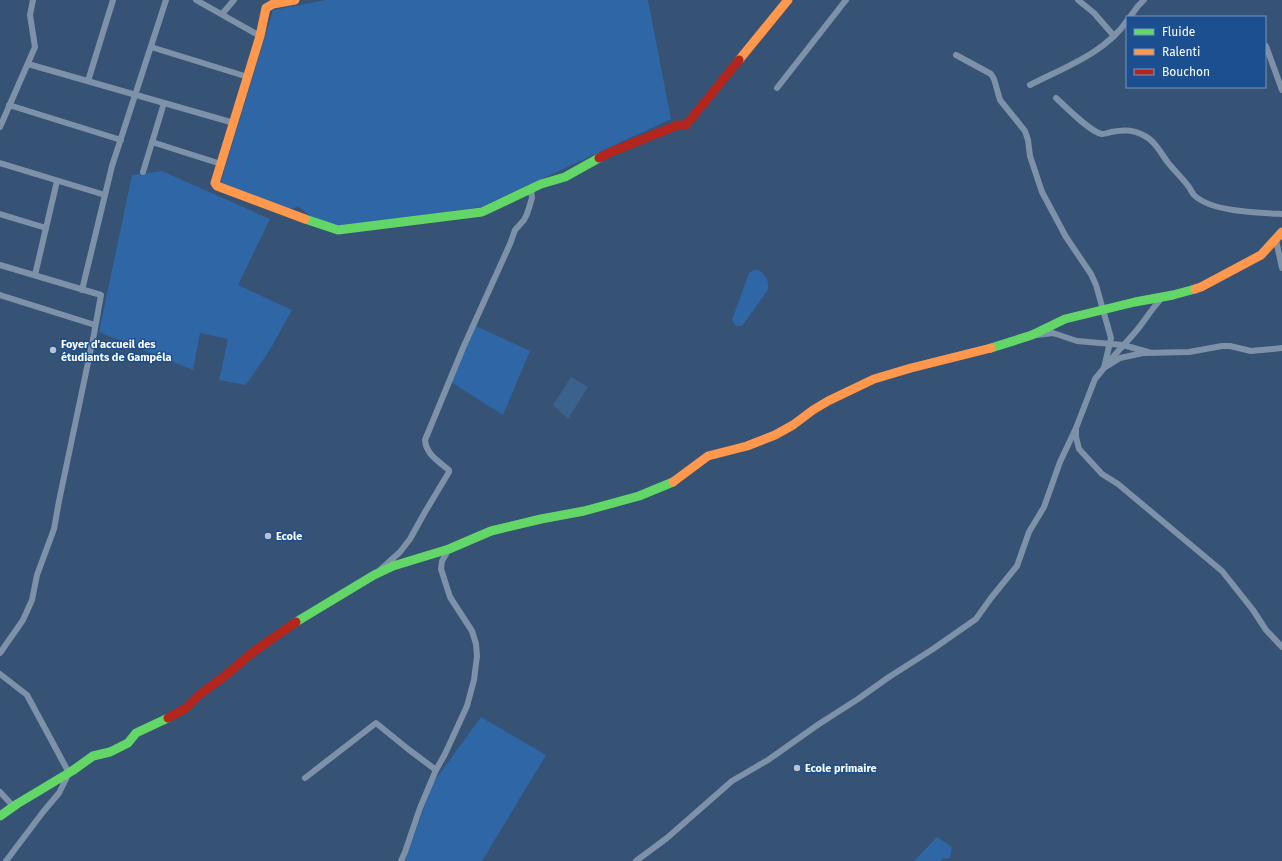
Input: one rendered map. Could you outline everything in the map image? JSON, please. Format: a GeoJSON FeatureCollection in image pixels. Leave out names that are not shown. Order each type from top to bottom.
{"type":"FeatureCollection","features":[{"type":"Feature","properties":{"kind":"street"},"geometry":{"type":"LineString","coordinates":[[0,127],[35,47],[30,15],[33,0]]}},
{"type":"Feature","properties":{"kind":"street"},"geometry":{"type":"LineString","coordinates":[[88,81],[113,0]]}},
{"type":"Feature","properties":{"kind":"street"},"geometry":{"type":"LineString","coordinates":[[82,290],[112,166],[166,0]]}},
{"type":"Feature","properties":{"kind":"street"},"geometry":{"type":"LineString","coordinates":[[196,0],[260,36]]}},
{"type":"Feature","properties":{"kind":"street"},"geometry":{"type":"LineString","coordinates":[[222,14],[234,0]]}},
{"type":"Feature","properties":{"kind":"street"},"geometry":{"type":"LineString","coordinates":[[294,0],[273,4],[266,8],[260,36],[215,183],[217,186],[338,230],[482,212],[541,184],[565,177],[611,152],[678,125],[686,125],[788,0]]}},
{"type":"Feature","properties":{"kind":"street"},"geometry":{"type":"LineString","coordinates":[[778,88],[846,0]]}},
{"type":"Feature","properties":{"kind":"street"},"geometry":{"type":"LineString","coordinates":[[1078,0],[1094,13],[1114,36]]}},
{"type":"Feature","properties":{"kind":"street"},"geometry":{"type":"LineString","coordinates":[[1131,16],[1144,0]]}},
{"type":"Feature","properties":{"kind":"street"},"geometry":{"type":"LineString","coordinates":[[1030,85],[1095,51],[1121,30],[1126,22]]}},
{"type":"Feature","properties":{"kind":"street"},"geometry":{"type":"LineString","coordinates":[[1266,46],[1282,90]]}},
{"type":"Feature","properties":{"kind":"street"},"geometry":{"type":"LineString","coordinates":[[151,47],[248,77]]}},
{"type":"Feature","properties":{"kind":"street"},"geometry":{"type":"LineString","coordinates":[[956,55],[991,74],[994,78],[1000,100],[1025,131],[1030,156],[1042,192],[1066,237],[1091,274],[1096,285],[1111,338],[1104,368]]}},
{"type":"Feature","properties":{"kind":"street"},"geometry":{"type":"LineString","coordinates":[[28,64],[234,123]]}},
{"type":"Feature","properties":{"kind":"street"},"geometry":{"type":"LineString","coordinates":[[1056,98],[1075,116],[1102,134],[1121,130],[1130,130],[1144,135],[1159,148],[1193,194],[1206,203],[1219,207],[1282,214]]}},
{"type":"Feature","properties":{"kind":"street"},"geometry":{"type":"LineString","coordinates":[[142,172],[164,103]]}},
{"type":"Feature","properties":{"kind":"street"},"geometry":{"type":"LineString","coordinates":[[9,105],[121,140]]}},
{"type":"Feature","properties":{"kind":"street"},"geometry":{"type":"LineString","coordinates":[[152,142],[221,164]]}},
{"type":"Feature","properties":{"kind":"street"},"geometry":{"type":"LineString","coordinates":[[0,163],[105,196]]}},
{"type":"Feature","properties":{"kind":"street"},"geometry":{"type":"LineString","coordinates":[[35,275],[57,181]]}},
{"type":"Feature","properties":{"kind":"street"},"geometry":{"type":"LineString","coordinates":[[374,575],[400,552],[410,539],[450,472],[430,454],[425,440],[463,348],[515,230],[527,214],[532,198],[531,189]]}},
{"type":"Feature","properties":{"kind":"street"},"geometry":{"type":"LineString","coordinates":[[0,214],[46,228]]}},
{"type":"Feature","properties":{"kind":"street"},"geometry":{"type":"LineString","coordinates":[[1279,236],[1282,268]]}},
{"type":"Feature","properties":{"kind":"street"},"geometry":{"type":"LineString","coordinates":[[0,816],[13,806],[69,773],[93,756],[110,752],[128,743],[136,734],[160,723],[186,708],[199,695],[266,643],[292,625],[374,575],[393,566],[450,549],[491,531],[541,519],[584,511],[639,496],[666,486],[708,456],[747,446],[774,435],[793,425],[828,401],[855,390],[874,379],[911,368],[1003,345],[1032,335],[1065,319],[1202,287],[1261,255],[1279,236]]}},
{"type":"Feature","properties":{"kind":"street"},"geometry":{"type":"LineString","coordinates":[[0,265],[100,295],[96,325],[54,529],[37,575],[32,600],[23,620],[0,653]]}},
{"type":"Feature","properties":{"kind":"street"},"geometry":{"type":"LineString","coordinates":[[0,296],[96,325]]}},
{"type":"Feature","properties":{"kind":"street"},"geometry":{"type":"LineString","coordinates":[[636,861],[667,838],[732,781],[768,760],[976,619],[990,598],[1017,566],[1029,532],[1044,507],[1060,462],[1076,428],[1094,379],[1138,329],[1150,311],[1164,296]]}},
{"type":"Feature","properties":{"kind":"street"},"geometry":{"type":"LineString","coordinates":[[1032,335],[1053,333],[1077,341],[1123,345],[1155,354]]}},
{"type":"Feature","properties":{"kind":"street"},"geometry":{"type":"LineString","coordinates":[[1104,368],[1120,358],[1143,353],[1155,354],[1189,352],[1222,346],[1230,346],[1251,351],[1282,348]]}},
{"type":"Feature","properties":{"kind":"street"},"geometry":{"type":"LineString","coordinates":[[1076,428],[1076,437],[1079,449],[1102,474],[1146,507],[1222,571],[1253,610],[1266,630],[1282,647]]}},
{"type":"Feature","properties":{"kind":"street"},"geometry":{"type":"LineString","coordinates":[[401,861],[420,808],[436,770],[446,754],[467,706],[474,680],[477,656],[476,644],[472,631],[450,597],[442,568],[442,561],[450,549]]}},
{"type":"Feature","properties":{"kind":"street"},"geometry":{"type":"LineString","coordinates":[[0,674],[27,695],[69,773]]}},
{"type":"Feature","properties":{"kind":"street"},"geometry":{"type":"LineString","coordinates":[[305,778],[376,723],[408,750],[436,770]]}},
{"type":"Feature","properties":{"kind":"street"},"geometry":{"type":"LineString","coordinates":[[6,861],[59,793],[69,773]]}},
{"type":"Feature","properties":{"kind":"street"},"geometry":{"type":"LineString","coordinates":[[0,792],[13,806]]}},
{"type":"Feature","properties":{"kind":"shaded area"},"geometry":{"type":"Polygon","coordinates":[[[326,0],[648,0],[671,119],[481,207],[336,227],[312,218],[298,206],[291,210],[220,184],[273,10],[326,0]]]}},
{"type":"Feature","properties":{"kind":"shaded area"},"geometry":{"type":"Polygon","coordinates":[[[162,171],[270,219],[238,285],[292,310],[271,348],[246,385],[219,380],[228,339],[200,333],[193,370],[99,332],[132,175],[162,171]]]}},
{"type":"Feature","properties":{"kind":"shaded area"},"geometry":{"type":"Polygon","coordinates":[[[754,270],[759,270],[765,276],[768,284],[768,290],[742,326],[736,326],[732,320],[749,273],[754,270]]]}},
{"type":"Feature","properties":{"kind":"shaded area"},"geometry":{"type":"Polygon","coordinates":[[[476,326],[530,351],[503,415],[451,382],[476,326]]]}},
{"type":"Feature","properties":{"kind":"shaded area"},"geometry":{"type":"Polygon","coordinates":[[[571,377],[588,387],[568,419],[553,405],[571,377]]]}},
{"type":"Feature","properties":{"kind":"shaded area"},"geometry":{"type":"Polygon","coordinates":[[[481,717],[546,755],[482,861],[405,861],[433,783],[481,717]]]}},
{"type":"Feature","properties":{"kind":"shaded area"},"geometry":{"type":"Polygon","coordinates":[[[937,837],[952,847],[950,858],[943,858],[940,861],[914,861],[937,837]]]}},
{"type":"Feature","properties":{"kind":"traffic: fast"},"geometry":{"type":"LineString","coordinates":[[305,219],[338,230],[482,212],[541,184],[565,177],[599,158]]}},
{"type":"Feature","properties":{"kind":"traffic: fast"},"geometry":{"type":"LineString","coordinates":[[991,348],[1032,335],[1065,319],[1195,289]]}},
{"type":"Feature","properties":{"kind":"traffic: fast"},"geometry":{"type":"LineString","coordinates":[[296,622],[374,575],[393,566],[449,549],[491,531],[541,519],[584,511],[639,496],[673,482]]}},
{"type":"Feature","properties":{"kind":"traffic: fast"},"geometry":{"type":"LineString","coordinates":[[0,816],[72,771],[93,756],[110,752],[128,743],[136,733],[168,718]]}},
{"type":"Feature","properties":{"kind":"traffic: slow"},"geometry":{"type":"LineString","coordinates":[[295,0],[273,4],[266,8],[260,36],[215,183],[217,186],[305,219]]}},
{"type":"Feature","properties":{"kind":"traffic: slow"},"geometry":{"type":"LineString","coordinates":[[739,60],[788,0]]}},
{"type":"Feature","properties":{"kind":"traffic: slow"},"geometry":{"type":"LineString","coordinates":[[1195,289],[1261,255],[1282,232]]}},
{"type":"Feature","properties":{"kind":"traffic: slow"},"geometry":{"type":"LineString","coordinates":[[673,482],[708,456],[747,446],[775,435],[793,425],[828,401],[874,379],[991,348]]}},
{"type":"Feature","properties":{"kind":"traffic: jam"},"geometry":{"type":"LineString","coordinates":[[599,158],[678,125],[686,125],[739,60]]}},
{"type":"Feature","properties":{"kind":"traffic: jam"},"geometry":{"type":"LineString","coordinates":[[168,718],[186,708],[199,695],[253,652],[296,622]]}},
{"type":"Feature","properties":{"kind":"place","name":"Foyer d'accueil des étudiants de Gampéla"},"geometry":{"type":"Point","coordinates":[53,350]}},
{"type":"Feature","properties":{"kind":"place","name":"Ecole"},"geometry":{"type":"Point","coordinates":[268,536]}},
{"type":"Feature","properties":{"kind":"place","name":"Ecole primaire"},"geometry":{"type":"Point","coordinates":[797,768]}}]}
